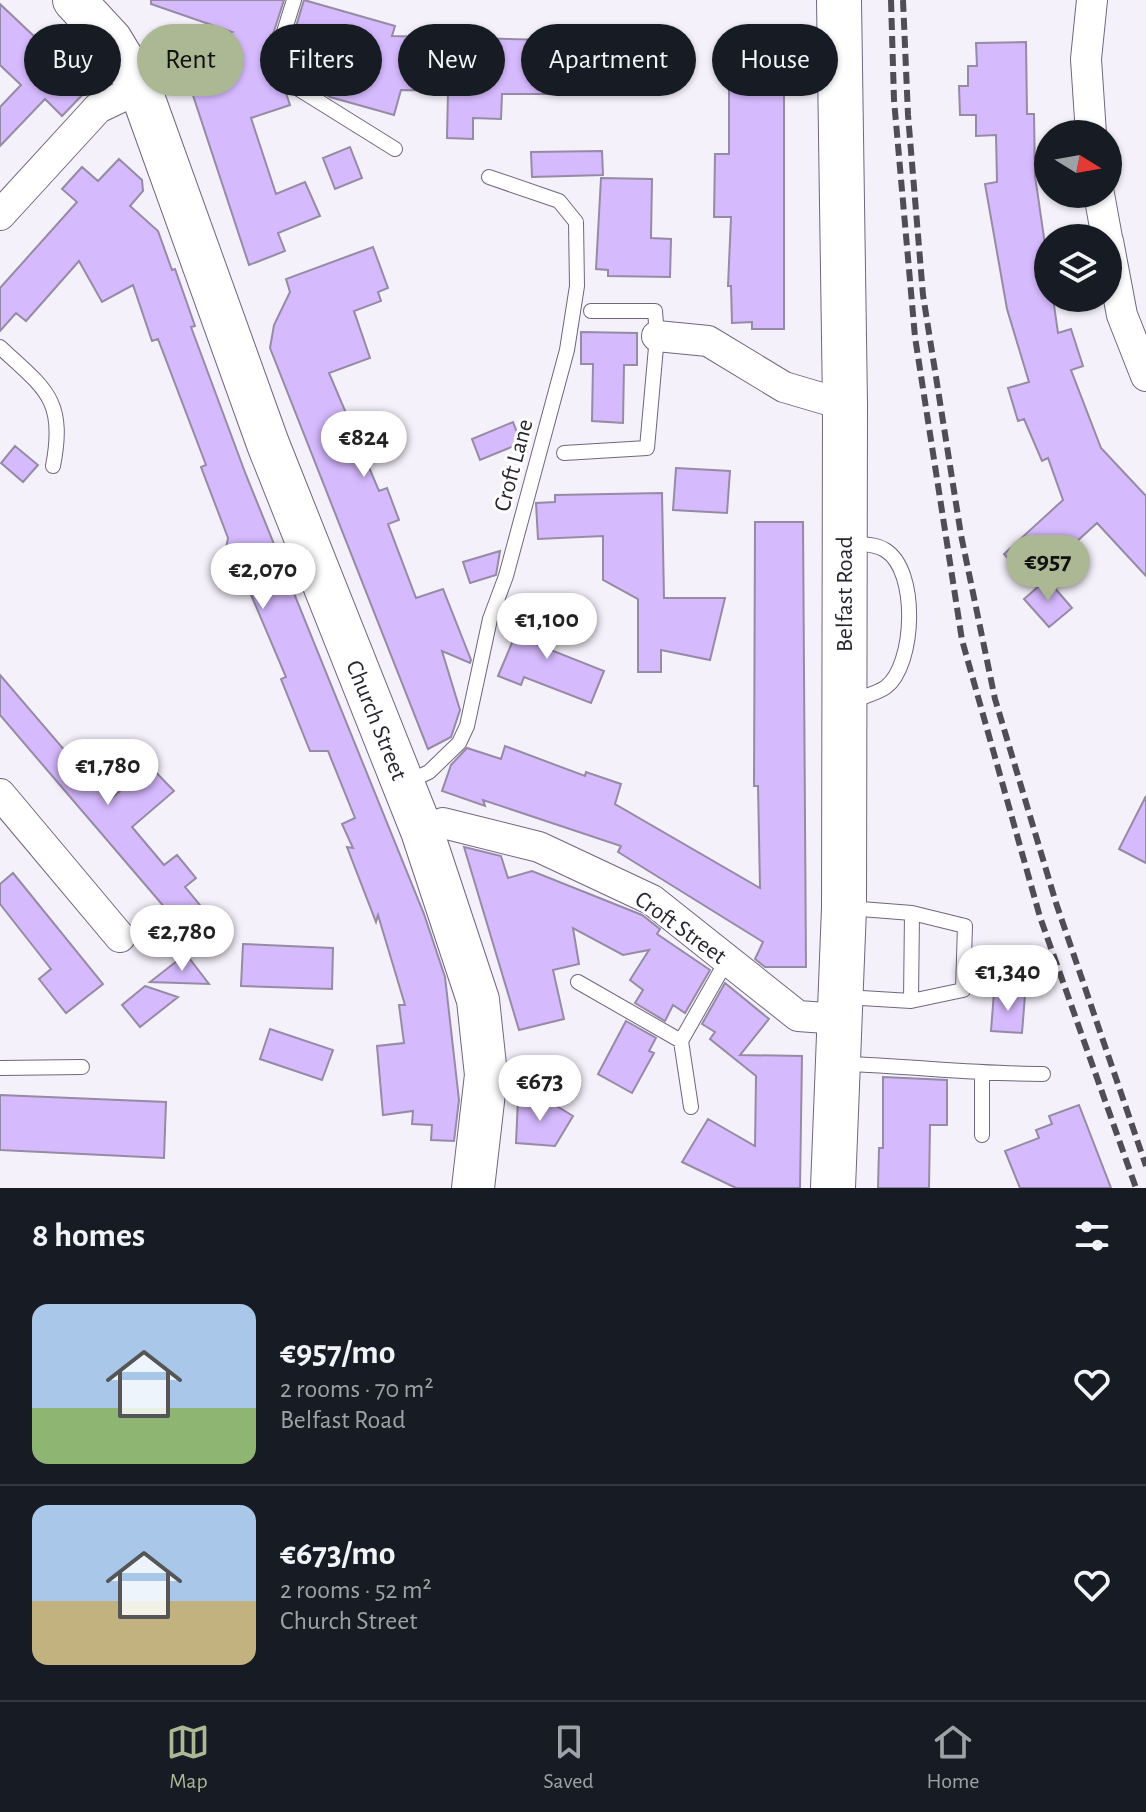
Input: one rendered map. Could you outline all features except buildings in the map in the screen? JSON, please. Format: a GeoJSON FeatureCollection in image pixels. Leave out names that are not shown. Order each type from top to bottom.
{"type":"FeatureCollection","features":[{"type":"Feature","properties":{"kind":"main road","name":"Belfast Road"},"geometry":{"type":"LineString","coordinates":[[833,1188],[844,908],[845,405],[839,0]]}},
{"type":"Feature","properties":{"kind":"main road","name":"Church Street"},"geometry":{"type":"LineString","coordinates":[[81,2],[116,47],[137,83]]}},
{"type":"Feature","properties":{"kind":"main road","name":"Church Street"},"geometry":{"type":"LineString","coordinates":[[143,96],[268,444],[422,831],[478,1000],[486,1075],[473,1188]]}},
{"type":"Feature","properties":{"kind":"street"},"geometry":{"type":"LineString","coordinates":[[1090,120],[1086,59],[1092,0]]}},
{"type":"Feature","properties":{"kind":"street"},"geometry":{"type":"LineString","coordinates":[[0,215],[98,108],[137,89]]}},
{"type":"Feature","properties":{"kind":"street"},"geometry":{"type":"LineString","coordinates":[[1121,312],[1146,376]]}},
{"type":"Feature","properties":{"kind":"street"},"geometry":{"type":"LineString","coordinates":[[657,336],[708,341],[784,387],[845,405]]}},
{"type":"Feature","properties":{"kind":"street"},"geometry":{"type":"LineString","coordinates":[[0,794],[120,937]]}},
{"type":"Feature","properties":{"kind":"street","name":"Croft Street"},"geometry":{"type":"LineString","coordinates":[[422,831],[443,823],[539,847],[652,900],[798,1016],[841,1008]]}},
{"type":"Feature","properties":{"kind":"lane"},"geometry":{"type":"LineString","coordinates":[[294,0],[274,64],[281,78],[395,149]]}},
{"type":"Feature","properties":{"kind":"lane","name":"Croft Lane"},"geometry":{"type":"LineString","coordinates":[[403,785],[429,772],[459,743],[467,726],[490,619],[506,576],[567,350],[577,286],[576,222],[559,201],[489,177]]}},
{"type":"Feature","properties":{"kind":"lane"},"geometry":{"type":"LineString","coordinates":[[564,453],[647,448],[657,336],[655,311],[591,311]]}},
{"type":"Feature","properties":{"kind":"lane"},"geometry":{"type":"LineString","coordinates":[[0,347],[48,391],[57,421],[53,466]]}},
{"type":"Feature","properties":{"kind":"lane"},"geometry":{"type":"LineString","coordinates":[[844,704],[887,686],[895,675],[905,644],[909,602],[905,576],[885,549],[845,541]]}},
{"type":"Feature","properties":{"kind":"lane"},"geometry":{"type":"LineString","coordinates":[[841,1008],[911,1001],[963,990],[965,926],[912,913],[844,908]]}},
{"type":"Feature","properties":{"kind":"lane"},"geometry":{"type":"LineString","coordinates":[[911,1001],[912,913]]}},
{"type":"Feature","properties":{"kind":"lane"},"geometry":{"type":"LineString","coordinates":[[691,1107],[681,1041],[727,960]]}},
{"type":"Feature","properties":{"kind":"lane"},"geometry":{"type":"LineString","coordinates":[[578,982],[681,1041]]}},
{"type":"Feature","properties":{"kind":"lane"},"geometry":{"type":"LineString","coordinates":[[837,1063],[941,1068],[982,1074],[1043,1074]]}},
{"type":"Feature","properties":{"kind":"lane"},"geometry":{"type":"LineString","coordinates":[[0,1068],[82,1067]]}},
{"type":"Feature","properties":{"kind":"lane"},"geometry":{"type":"LineString","coordinates":[[982,1074],[982,1135]]}},
{"type":"Feature","properties":{"kind":"railway"},"geometry":{"type":"LineString","coordinates":[[891,0],[894,100],[915,337],[962,640],[1040,917],[1136,1188]]}},
{"type":"Feature","properties":{"kind":"railway"},"geometry":{"type":"LineString","coordinates":[[903,0],[908,115],[923,295],[961,535],[995,699],[1056,903],[1146,1166]]}}]}
